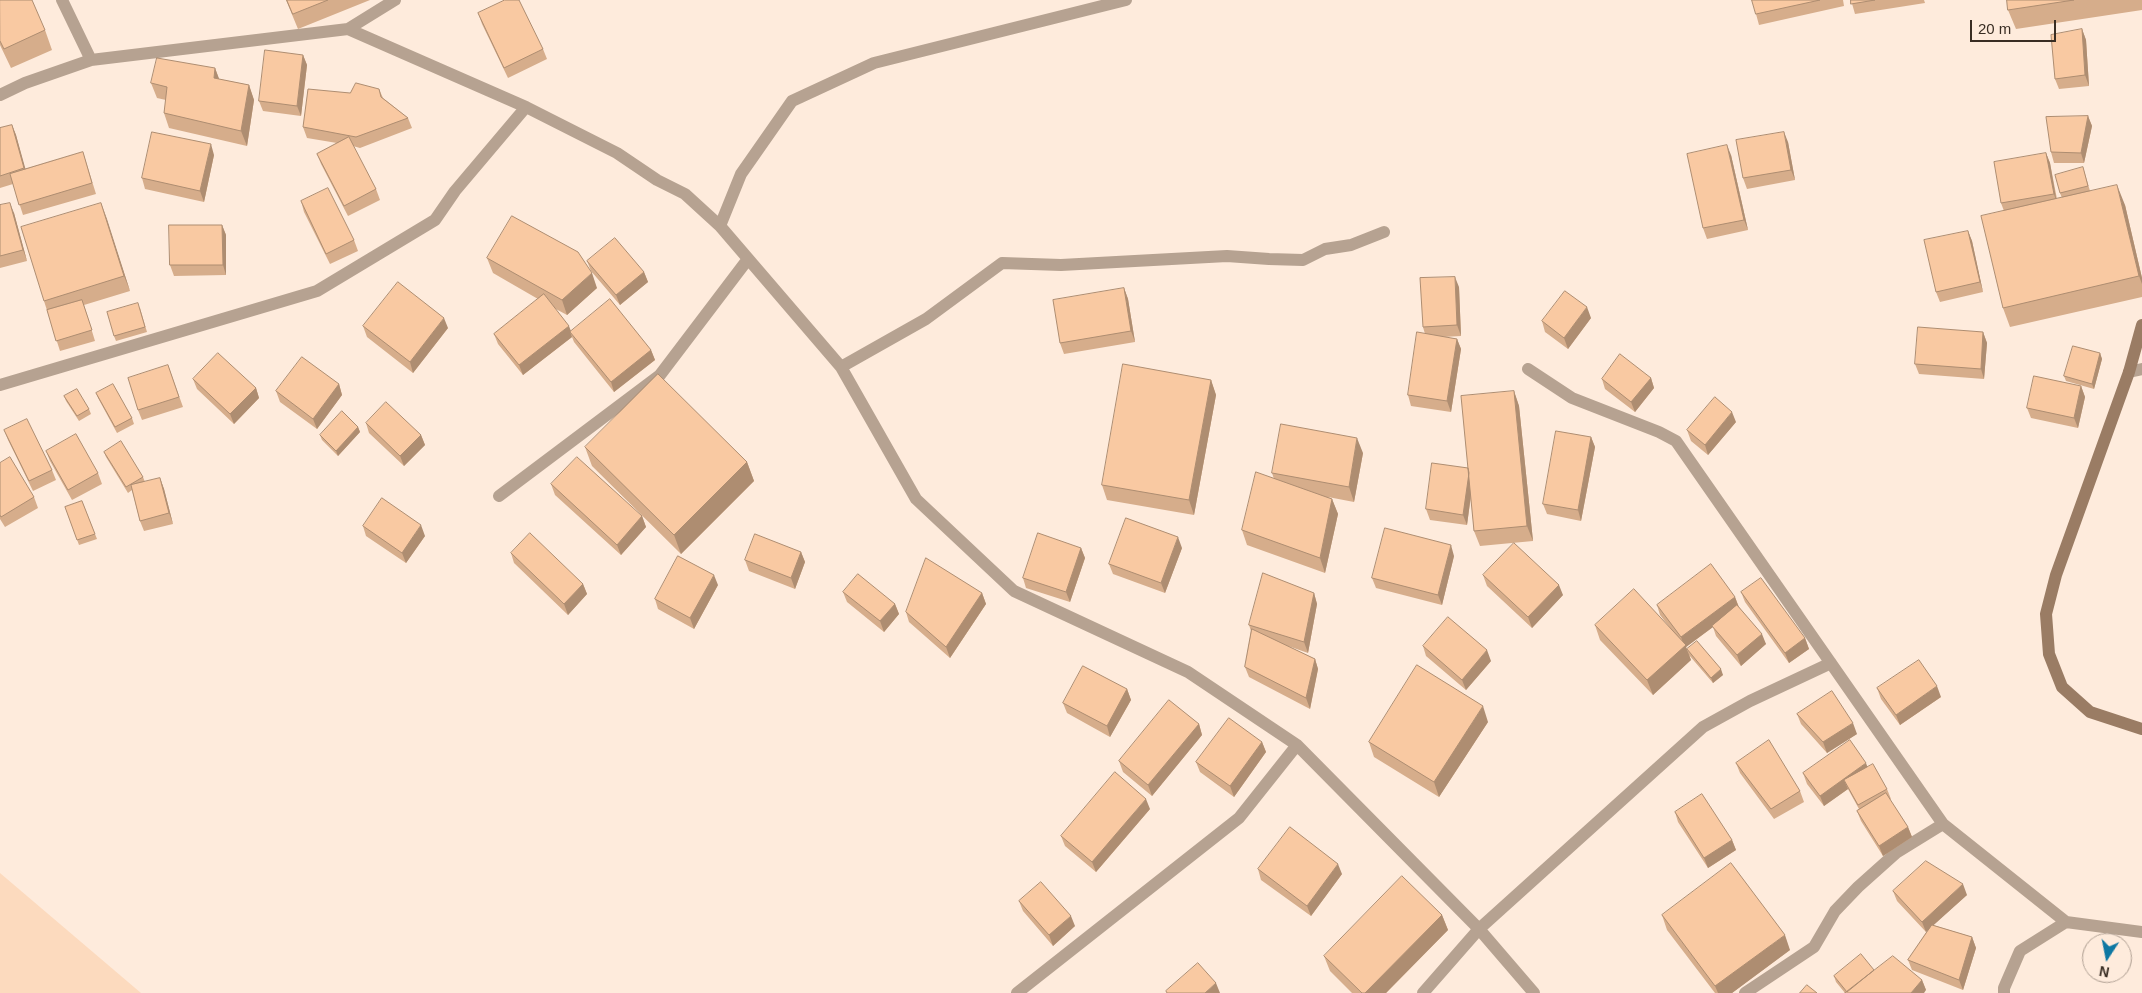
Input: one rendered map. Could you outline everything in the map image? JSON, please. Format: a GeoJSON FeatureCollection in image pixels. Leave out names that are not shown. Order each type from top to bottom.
{"type":"FeatureCollection","features":[{"type":"Feature","properties":{"kind":"main road"},"geometry":{"type":"LineString","coordinates":[[2142,325],[2129,372],[2056,575],[2046,614],[2049,654],[2062,687],[2090,712],[2142,729]]}},
{"type":"Feature","properties":{"kind":"street"},"geometry":{"type":"LineString","coordinates":[[62,0],[92,60]]}},
{"type":"Feature","properties":{"kind":"street"},"geometry":{"type":"LineString","coordinates":[[0,95],[25,83],[92,60],[348,29],[394,0]]}},
{"type":"Feature","properties":{"kind":"street"},"geometry":{"type":"LineString","coordinates":[[720,226],[742,174],[792,101],[874,63],[1126,0]]}},
{"type":"Feature","properties":{"kind":"street"},"geometry":{"type":"LineString","coordinates":[[348,29],[526,107],[617,153],[657,180],[684,194],[720,226],[841,368],[916,499],[1014,591],[1188,672],[1297,745],[1478,929],[1534,993]]}},
{"type":"Feature","properties":{"kind":"street"},"geometry":{"type":"LineString","coordinates":[[0,385],[317,291],[435,220],[455,191],[526,107]]}},
{"type":"Feature","properties":{"kind":"street"},"geometry":{"type":"LineString","coordinates":[[841,368],[926,319],[1002,263],[1060,265],[1227,256],[1303,260],[1326,249],[1351,245],[1384,232]]}},
{"type":"Feature","properties":{"kind":"street"},"geometry":{"type":"LineString","coordinates":[[499,496],[660,374],[748,259]]}},
{"type":"Feature","properties":{"kind":"street"},"geometry":{"type":"LineString","coordinates":[[1528,369],[1572,398],[1660,432],[1676,441],[1943,824],[2066,922],[2142,932]]}},
{"type":"Feature","properties":{"kind":"street"},"geometry":{"type":"LineString","coordinates":[[2129,372],[2142,369]]}},
{"type":"Feature","properties":{"kind":"street"},"geometry":{"type":"LineString","coordinates":[[1423,993],[1478,929],[1703,727],[1750,701],[1831,663]]}},
{"type":"Feature","properties":{"kind":"street"},"geometry":{"type":"LineString","coordinates":[[1017,993],[1239,818],[1297,745]]}},
{"type":"Feature","properties":{"kind":"street"},"geometry":{"type":"LineString","coordinates":[[1745,993],[1814,947],[1836,911],[1858,887],[1896,853],[1943,824]]}},
{"type":"Feature","properties":{"kind":"street"},"geometry":{"type":"LineString","coordinates":[[2004,993],[2004,988],[2020,951],[2066,922]]}},
{"type":"Feature","properties":{"kind":"shaded area"},"geometry":{"type":"Polygon","coordinates":[[[0,873],[141,993],[0,993],[0,873]]]}},
{"type":"Feature","properties":{"kind":"building"},"geometry":{"type":"Polygon","coordinates":[[[0,0],[32,0],[45,30],[4,49],[0,41],[0,0]]]}},
{"type":"Feature","properties":{"kind":"building"},"geometry":{"type":"Polygon","coordinates":[[[287,0],[328,0],[293,14],[287,0]]]}},
{"type":"Feature","properties":{"kind":"building"},"geometry":{"type":"Polygon","coordinates":[[[505,0],[519,0],[543,49],[504,68],[478,13],[505,0]]]}},
{"type":"Feature","properties":{"kind":"building"},"geometry":{"type":"Polygon","coordinates":[[[1752,0],[1820,0],[1756,14],[1752,0]]]}},
{"type":"Feature","properties":{"kind":"building"},"geometry":{"type":"Polygon","coordinates":[[[1851,0],[1875,0],[1851,4],[1851,0]]]}},
{"type":"Feature","properties":{"kind":"building"},"geometry":{"type":"Polygon","coordinates":[[[2007,0],[2074,0],[2008,10],[2007,0]]]}},
{"type":"Feature","properties":{"kind":"building"},"geometry":{"type":"Polygon","coordinates":[[[2082,29],[2085,75],[2055,79],[2051,35],[2082,29]]]}},
{"type":"Feature","properties":{"kind":"building"},"geometry":{"type":"Polygon","coordinates":[[[265,50],[303,55],[297,106],[259,101],[265,50]]]}},
{"type":"Feature","properties":{"kind":"building"},"geometry":{"type":"Polygon","coordinates":[[[157,58],[215,68],[214,78],[249,85],[241,131],[164,113],[167,87],[151,83],[157,58]]]}},
{"type":"Feature","properties":{"kind":"building"},"geometry":{"type":"Polygon","coordinates":[[[356,83],[379,89],[381,97],[408,118],[356,137],[303,127],[308,89],[350,93],[356,83]]]}},
{"type":"Feature","properties":{"kind":"building"},"geometry":{"type":"Polygon","coordinates":[[[2088,116],[2081,153],[2051,152],[2046,117],[2088,116]]]}},
{"type":"Feature","properties":{"kind":"building"},"geometry":{"type":"Polygon","coordinates":[[[12,125],[24,168],[0,176],[0,128],[12,125]]]}},
{"type":"Feature","properties":{"kind":"building"},"geometry":{"type":"Polygon","coordinates":[[[152,132],[211,144],[200,191],[142,178],[152,132]]]}},
{"type":"Feature","properties":{"kind":"building"},"geometry":{"type":"Polygon","coordinates":[[[1784,132],[1791,170],[1743,178],[1736,140],[1784,132]]]}},
{"type":"Feature","properties":{"kind":"building"},"geometry":{"type":"Polygon","coordinates":[[[349,137],[376,189],[344,206],[317,154],[349,137]]]}},
{"type":"Feature","properties":{"kind":"building"},"geometry":{"type":"Polygon","coordinates":[[[1727,145],[1744,220],[1703,228],[1687,154],[1727,145]]]}},
{"type":"Feature","properties":{"kind":"building"},"geometry":{"type":"Polygon","coordinates":[[[83,152],[92,183],[19,205],[10,174],[83,152]]]}},
{"type":"Feature","properties":{"kind":"building"},"geometry":{"type":"Polygon","coordinates":[[[2046,153],[2054,194],[2001,203],[1994,162],[2046,153]]]}},
{"type":"Feature","properties":{"kind":"building"},"geometry":{"type":"Polygon","coordinates":[[[2083,167],[2088,186],[2060,193],[2055,175],[2083,167]]]}},
{"type":"Feature","properties":{"kind":"building"},"geometry":{"type":"Polygon","coordinates":[[[2117,185],[2139,276],[2003,308],[1981,216],[2117,185]]]}},
{"type":"Feature","properties":{"kind":"building"},"geometry":{"type":"Polygon","coordinates":[[[328,188],[354,240],[326,254],[301,201],[328,188]]]}},
{"type":"Feature","properties":{"kind":"building"},"geometry":{"type":"Polygon","coordinates":[[[10,203],[23,250],[0,256],[0,205],[10,203]]]}},
{"type":"Feature","properties":{"kind":"building"},"geometry":{"type":"Polygon","coordinates":[[[101,203],[124,276],[44,301],[21,227],[101,203]]]}},
{"type":"Feature","properties":{"kind":"building"},"geometry":{"type":"Polygon","coordinates":[[[512,216],[578,252],[592,273],[562,300],[487,258],[512,216]]]}},
{"type":"Feature","properties":{"kind":"building"},"geometry":{"type":"Polygon","coordinates":[[[169,225],[222,225],[223,265],[170,265],[169,225]]]}},
{"type":"Feature","properties":{"kind":"building"},"geometry":{"type":"Polygon","coordinates":[[[1968,231],[1980,282],[1936,292],[1924,240],[1968,231]]]}},
{"type":"Feature","properties":{"kind":"building"},"geometry":{"type":"Polygon","coordinates":[[[615,238],[644,272],[616,295],[587,261],[615,238]]]}},
{"type":"Feature","properties":{"kind":"building"},"geometry":{"type":"Polygon","coordinates":[[[1455,277],[1457,325],[1423,327],[1420,278],[1455,277]]]}},
{"type":"Feature","properties":{"kind":"building"},"geometry":{"type":"Polygon","coordinates":[[[398,282],[444,318],[410,362],[363,326],[398,282]]]}},
{"type":"Feature","properties":{"kind":"building"},"geometry":{"type":"Polygon","coordinates":[[[1124,288],[1131,331],[1060,343],[1053,300],[1124,288]]]}},
{"type":"Feature","properties":{"kind":"building"},"geometry":{"type":"Polygon","coordinates":[[[1565,291],[1587,307],[1564,338],[1542,321],[1565,291]]]}},
{"type":"Feature","properties":{"kind":"building"},"geometry":{"type":"Polygon","coordinates":[[[544,294],[569,326],[519,365],[494,334],[544,294]]]}},
{"type":"Feature","properties":{"kind":"building"},"geometry":{"type":"Polygon","coordinates":[[[610,299],[651,350],[611,382],[570,332],[610,299]]]}},
{"type":"Feature","properties":{"kind":"building"},"geometry":{"type":"Polygon","coordinates":[[[82,300],[92,330],[56,341],[47,310],[82,300]]]}},
{"type":"Feature","properties":{"kind":"building"},"geometry":{"type":"Polygon","coordinates":[[[138,303],[145,327],[114,336],[107,312],[138,303]]]}},
{"type":"Feature","properties":{"kind":"building"},"geometry":{"type":"Polygon","coordinates":[[[1918,327],[1983,332],[1981,369],[1915,364],[1918,327]]]}},
{"type":"Feature","properties":{"kind":"building"},"geometry":{"type":"Polygon","coordinates":[[[1417,332],[1457,339],[1447,401],[1408,395],[1417,332]]]}},
{"type":"Feature","properties":{"kind":"building"},"geometry":{"type":"Polygon","coordinates":[[[2073,346],[2100,353],[2092,384],[2064,376],[2073,346]]]}},
{"type":"Feature","properties":{"kind":"building"},"geometry":{"type":"Polygon","coordinates":[[[218,353],[256,388],[230,414],[193,379],[218,353]]]}},
{"type":"Feature","properties":{"kind":"building"},"geometry":{"type":"Polygon","coordinates":[[[1620,354],[1651,378],[1631,402],[1602,379],[1620,354]]]}},
{"type":"Feature","properties":{"kind":"building"},"geometry":{"type":"Polygon","coordinates":[[[302,357],[339,384],[313,419],[276,391],[302,357]]]}},
{"type":"Feature","properties":{"kind":"building"},"geometry":{"type":"Polygon","coordinates":[[[1123,364],[1211,380],[1189,500],[1102,485],[1123,364]]]}},
{"type":"Feature","properties":{"kind":"building"},"geometry":{"type":"Polygon","coordinates":[[[168,365],[179,397],[138,410],[128,378],[168,365]]]}},
{"type":"Feature","properties":{"kind":"building"},"geometry":{"type":"Polygon","coordinates":[[[658,374],[747,462],[674,535],[585,447],[658,374]]]}},
{"type":"Feature","properties":{"kind":"building"},"geometry":{"type":"Polygon","coordinates":[[[2034,376],[2081,386],[2074,418],[2027,408],[2034,376]]]}},
{"type":"Feature","properties":{"kind":"building"},"geometry":{"type":"Polygon","coordinates":[[[113,384],[132,418],[115,427],[96,393],[113,384]]]}},
{"type":"Feature","properties":{"kind":"building"},"geometry":{"type":"Polygon","coordinates":[[[77,389],[89,409],[77,416],[64,396],[77,389]]]}},
{"type":"Feature","properties":{"kind":"building"},"geometry":{"type":"Polygon","coordinates":[[[1514,391],[1527,526],[1474,531],[1461,396],[1514,391]]]}},
{"type":"Feature","properties":{"kind":"building"},"geometry":{"type":"Polygon","coordinates":[[[1715,397],[1732,412],[1705,445],[1687,430],[1715,397]]]}},
{"type":"Feature","properties":{"kind":"building"},"geometry":{"type":"Polygon","coordinates":[[[386,402],[421,435],[400,456],[366,423],[386,402]]]}},
{"type":"Feature","properties":{"kind":"building"},"geometry":{"type":"Polygon","coordinates":[[[342,411],[358,427],[336,451],[320,435],[342,411]]]}},
{"type":"Feature","properties":{"kind":"building"},"geometry":{"type":"Polygon","coordinates":[[[27,419],[52,470],[29,481],[4,430],[27,419]]]}},
{"type":"Feature","properties":{"kind":"building"},"geometry":{"type":"Polygon","coordinates":[[[1281,424],[1357,438],[1349,487],[1272,473],[1281,424]]]}},
{"type":"Feature","properties":{"kind":"building"},"geometry":{"type":"Polygon","coordinates":[[[1556,431],[1591,437],[1578,510],[1543,504],[1556,431]]]}},
{"type":"Feature","properties":{"kind":"building"},"geometry":{"type":"Polygon","coordinates":[[[76,434],[98,473],[68,490],[46,451],[76,434]]]}},
{"type":"Feature","properties":{"kind":"building"},"geometry":{"type":"Polygon","coordinates":[[[121,441],[143,477],[126,487],[104,452],[121,441]]]}},
{"type":"Feature","properties":{"kind":"building"},"geometry":{"type":"Polygon","coordinates":[[[10,457],[34,497],[1,517],[0,463],[10,457]]]}},
{"type":"Feature","properties":{"kind":"building"},"geometry":{"type":"Polygon","coordinates":[[[577,457],[642,516],[617,545],[551,484],[577,457]]]}},
{"type":"Feature","properties":{"kind":"building"},"geometry":{"type":"Polygon","coordinates":[[[1432,463],[1468,468],[1469,473],[1463,515],[1426,509],[1432,463]]]}},
{"type":"Feature","properties":{"kind":"building"},"geometry":{"type":"Polygon","coordinates":[[[1256,472],[1332,499],[1320,558],[1242,530],[1256,472]]]}},
{"type":"Feature","properties":{"kind":"building"},"geometry":{"type":"Polygon","coordinates":[[[160,478],[169,513],[140,521],[131,485],[160,478]]]}},
{"type":"Feature","properties":{"kind":"building"},"geometry":{"type":"Polygon","coordinates":[[[382,498],[421,525],[402,553],[363,526],[382,498]]]}},
{"type":"Feature","properties":{"kind":"building"},"geometry":{"type":"Polygon","coordinates":[[[82,501],[95,534],[77,540],[65,507],[82,501]]]}},
{"type":"Feature","properties":{"kind":"building"},"geometry":{"type":"Polygon","coordinates":[[[1126,518],[1178,537],[1161,583],[1109,564],[1126,518]]]}},
{"type":"Feature","properties":{"kind":"building"},"geometry":{"type":"Polygon","coordinates":[[[1385,528],[1451,545],[1438,595],[1372,578],[1385,528]]]}},
{"type":"Feature","properties":{"kind":"building"},"geometry":{"type":"Polygon","coordinates":[[[530,533],[583,584],[564,604],[511,553],[530,533]]]}},
{"type":"Feature","properties":{"kind":"building"},"geometry":{"type":"Polygon","coordinates":[[[1038,533],[1081,548],[1066,592],[1023,578],[1038,533]]]}},
{"type":"Feature","properties":{"kind":"building"},"geometry":{"type":"Polygon","coordinates":[[[755,534],[801,552],[791,578],[745,560],[755,534]]]}},
{"type":"Feature","properties":{"kind":"building"},"geometry":{"type":"Polygon","coordinates":[[[1514,543],[1559,585],[1528,617],[1483,575],[1514,543]]]}},
{"type":"Feature","properties":{"kind":"building"},"geometry":{"type":"Polygon","coordinates":[[[678,556],[714,575],[690,618],[655,599],[678,556]]]}},
{"type":"Feature","properties":{"kind":"building"},"geometry":{"type":"Polygon","coordinates":[[[926,558],[982,593],[946,647],[906,612],[926,558]]]}},
{"type":"Feature","properties":{"kind":"building"},"geometry":{"type":"Polygon","coordinates":[[[1711,564],[1735,597],[1681,637],[1657,605],[1711,564]]]}},
{"type":"Feature","properties":{"kind":"building"},"geometry":{"type":"Polygon","coordinates":[[[1263,573],[1314,593],[1304,642],[1249,625],[1263,573]]]}},
{"type":"Feature","properties":{"kind":"building"},"geometry":{"type":"Polygon","coordinates":[[[858,574],[895,604],[880,621],[843,592],[858,574]]]}},
{"type":"Feature","properties":{"kind":"building"},"geometry":{"type":"Polygon","coordinates":[[[1761,578],[1805,638],[1785,653],[1741,592],[1761,578]]]}},
{"type":"Feature","properties":{"kind":"building"},"geometry":{"type":"Polygon","coordinates":[[[1634,589],[1686,645],[1647,680],[1595,625],[1634,589]]]}},
{"type":"Feature","properties":{"kind":"building"},"geometry":{"type":"Polygon","coordinates":[[[1737,605],[1762,634],[1737,655],[1712,626],[1737,605]]]}},
{"type":"Feature","properties":{"kind":"building"},"geometry":{"type":"Polygon","coordinates":[[[1448,617],[1487,650],[1462,680],[1423,646],[1448,617]]]}},
{"type":"Feature","properties":{"kind":"building"},"geometry":{"type":"Polygon","coordinates":[[[1252,629],[1315,659],[1306,698],[1245,667],[1252,629]]]}},
{"type":"Feature","properties":{"kind":"building"},"geometry":{"type":"Polygon","coordinates":[[[1697,641],[1721,669],[1711,678],[1687,649],[1697,641]]]}},
{"type":"Feature","properties":{"kind":"building"},"geometry":{"type":"Polygon","coordinates":[[[1919,660],[1937,686],[1896,715],[1877,688],[1919,660]]]}},
{"type":"Feature","properties":{"kind":"building"},"geometry":{"type":"Polygon","coordinates":[[[1417,665],[1483,706],[1434,782],[1369,742],[1417,665]]]}},
{"type":"Feature","properties":{"kind":"building"},"geometry":{"type":"Polygon","coordinates":[[[1083,666],[1127,689],[1107,726],[1063,703],[1083,666]]]}},
{"type":"Feature","properties":{"kind":"building"},"geometry":{"type":"Polygon","coordinates":[[[1832,691],[1853,723],[1823,742],[1797,714],[1832,691]]]}},
{"type":"Feature","properties":{"kind":"building"},"geometry":{"type":"Polygon","coordinates":[[[1169,700],[1199,724],[1148,785],[1119,761],[1169,700]]]}},
{"type":"Feature","properties":{"kind":"building"},"geometry":{"type":"Polygon","coordinates":[[[1229,718],[1262,742],[1230,786],[1196,762],[1229,718]]]}},
{"type":"Feature","properties":{"kind":"building"},"geometry":{"type":"Polygon","coordinates":[[[1769,740],[1800,791],[1771,809],[1736,763],[1769,740]]]}},
{"type":"Feature","properties":{"kind":"building"},"geometry":{"type":"Polygon","coordinates":[[[1850,740],[1866,763],[1820,796],[1803,773],[1850,740]]]}},
{"type":"Feature","properties":{"kind":"building"},"geometry":{"type":"Polygon","coordinates":[[[1873,764],[1887,789],[1858,805],[1844,780],[1873,764]]]}},
{"type":"Feature","properties":{"kind":"building"},"geometry":{"type":"Polygon","coordinates":[[[1115,772],[1146,799],[1092,862],[1061,836],[1115,772]]]}},
{"type":"Feature","properties":{"kind":"building"},"geometry":{"type":"Polygon","coordinates":[[[1886,793],[1908,827],[1879,846],[1857,811],[1886,793]]]}},
{"type":"Feature","properties":{"kind":"building"},"geometry":{"type":"Polygon","coordinates":[[[1702,794],[1732,840],[1704,858],[1675,812],[1702,794]]]}},
{"type":"Feature","properties":{"kind":"building"},"geometry":{"type":"Polygon","coordinates":[[[1290,827],[1338,864],[1307,906],[1258,869],[1290,827]]]}},
{"type":"Feature","properties":{"kind":"building"},"geometry":{"type":"Polygon","coordinates":[[[1926,861],[1963,884],[1922,922],[1893,891],[1926,861]]]}},
{"type":"Feature","properties":{"kind":"building"},"geometry":{"type":"Polygon","coordinates":[[[1731,863],[1785,935],[1715,986],[1662,915],[1731,863]]]}},
{"type":"Feature","properties":{"kind":"building"},"geometry":{"type":"Polygon","coordinates":[[[1402,876],[1442,915],[1365,993],[1362,993],[1324,956],[1402,876]]]}},
{"type":"Feature","properties":{"kind":"building"},"geometry":{"type":"Polygon","coordinates":[[[1041,882],[1071,916],[1049,935],[1019,901],[1041,882]]]}},
{"type":"Feature","properties":{"kind":"building"},"geometry":{"type":"Polygon","coordinates":[[[1932,925],[1972,937],[1959,980],[1908,960],[1932,925]]]}},
{"type":"Feature","properties":{"kind":"building"},"geometry":{"type":"Polygon","coordinates":[[[1861,954],[1874,970],[1847,992],[1834,976],[1861,954]]]}},
{"type":"Feature","properties":{"kind":"building"},"geometry":{"type":"Polygon","coordinates":[[[1893,956],[1922,980],[1911,993],[1845,993],[1893,956]]]}},
{"type":"Feature","properties":{"kind":"building"},"geometry":{"type":"Polygon","coordinates":[[[1198,963],[1216,983],[1205,993],[1167,993],[1166,991],[1198,963]]]}},
{"type":"Feature","properties":{"kind":"building"},"geometry":{"type":"Polygon","coordinates":[[[1807,985],[1817,993],[1800,993],[1807,985]]]}}]}
